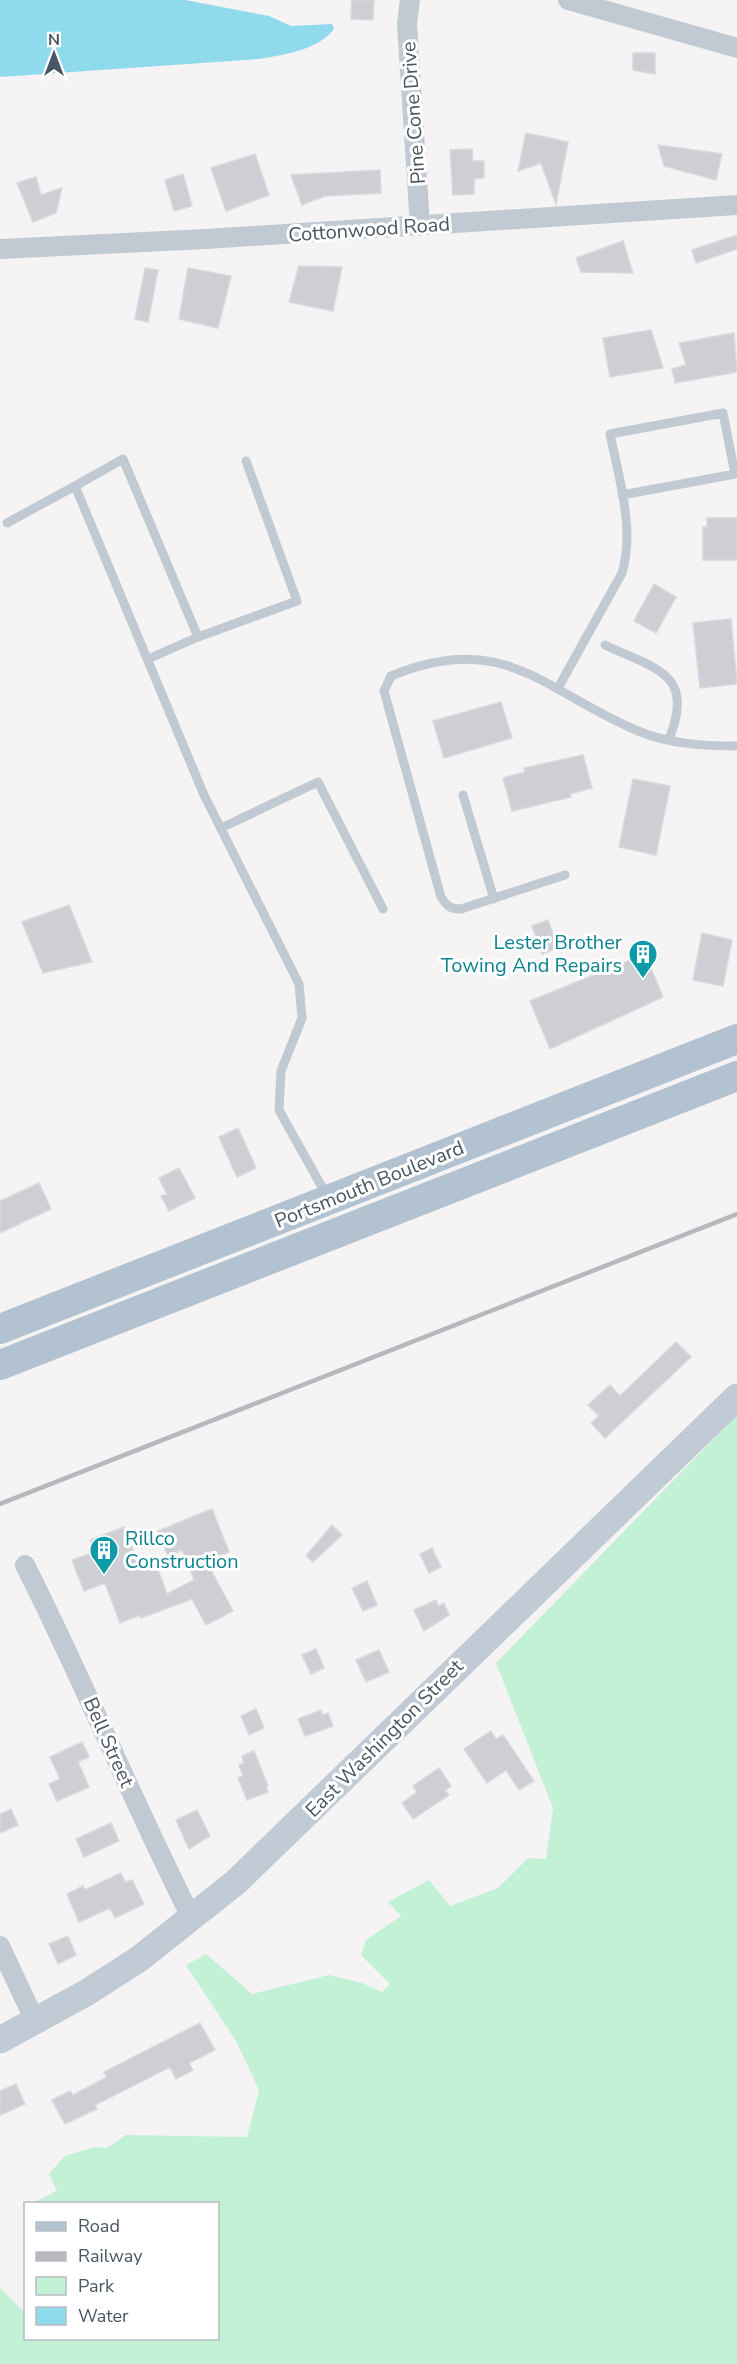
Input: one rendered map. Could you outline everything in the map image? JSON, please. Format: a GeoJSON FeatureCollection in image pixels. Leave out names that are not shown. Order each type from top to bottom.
{"type":"FeatureCollection","features":[{"type":"Feature","properties":{"kind":"main road","name":"Portsmouth Boulevard"},"geometry":{"type":"LineString","coordinates":[[0,1329],[737,1039]]}},
{"type":"Feature","properties":{"kind":"main road","name":"Portsmouth Boulevard"},"geometry":{"type":"LineString","coordinates":[[0,1365],[737,1076]]}},
{"type":"Feature","properties":{"kind":"main road","name":"East Washington Street"},"geometry":{"type":"LineString","coordinates":[[0,2040],[139,1959],[192,1919],[279,1842],[547,1579],[737,1397]]}},
{"type":"Feature","properties":{"kind":"street","name":"Pine Cone Drive"},"geometry":{"type":"LineString","coordinates":[[410,0],[407,24],[420,226]]}},
{"type":"Feature","properties":{"kind":"street"},"geometry":{"type":"LineString","coordinates":[[568,0],[737,48]]}},
{"type":"Feature","properties":{"kind":"street","name":"Cottonwood Road"},"geometry":{"type":"LineString","coordinates":[[0,249],[420,226],[737,205]]}},
{"type":"Feature","properties":{"kind":"street"},"geometry":{"type":"LineString","coordinates":[[280,1219],[294,1250]]}},
{"type":"Feature","properties":{"kind":"street","name":"Bell Street"},"geometry":{"type":"LineString","coordinates":[[25,1565],[74,1662],[154,1844],[192,1919]]}},
{"type":"Feature","properties":{"kind":"street"},"geometry":{"type":"LineString","coordinates":[[0,1946],[35,2021]]}},
{"type":"Feature","properties":{"kind":"lane"},"geometry":{"type":"LineString","coordinates":[[558,688],[622,573],[627,558],[622,495],[610,434],[723,413],[735,474],[622,495]]}},
{"type":"Feature","properties":{"kind":"lane"},"geometry":{"type":"LineString","coordinates":[[7,523],[123,459],[198,637]]}},
{"type":"Feature","properties":{"kind":"lane"},"geometry":{"type":"LineString","coordinates":[[148,659],[198,637],[297,601],[246,461]]}},
{"type":"Feature","properties":{"kind":"lane"},"geometry":{"type":"LineString","coordinates":[[75,486],[221,828],[298,984],[302,1018],[281,1071],[279,1110],[330,1200]]}},
{"type":"Feature","properties":{"kind":"lane"},"geometry":{"type":"LineString","coordinates":[[605,645],[660,671],[672,681],[679,694],[677,720],[669,739]]}},
{"type":"Feature","properties":{"kind":"lane"},"geometry":{"type":"LineString","coordinates":[[566,874],[494,899],[452,909],[441,897],[384,691],[386,682],[391,676],[411,668],[452,658],[503,664],[530,673],[638,731],[706,746],[737,746]]}},
{"type":"Feature","properties":{"kind":"lane"},"geometry":{"type":"LineString","coordinates":[[221,828],[318,782],[383,909]]}},
{"type":"Feature","properties":{"kind":"lane"},"geometry":{"type":"LineString","coordinates":[[463,795],[494,899]]}},
{"type":"Feature","properties":{"kind":"green space"},"geometry":{"type":"Polygon","coordinates":[[[737,1415],[737,2364],[0,2364],[0,2288],[24,2312],[24,2340],[219,2340],[219,2202],[35,2202],[57,2191],[49,2174],[65,2156],[95,2147],[107,2148],[126,2135],[247,2137],[259,2090],[236,2041],[186,1965],[206,1954],[252,1994],[329,1975],[362,1983],[382,1992],[390,1984],[361,1955],[366,1940],[401,1916],[388,1902],[429,1880],[450,1906],[498,1888],[528,1858],[546,1859],[553,1808],[496,1663],[737,1415]]]}},
{"type":"Feature","properties":{"kind":"water"},"geometry":{"type":"Polygon","coordinates":[[[0,0],[185,0],[269,16],[291,26],[332,24],[334,29],[310,47],[259,59],[0,77],[0,0]]]}},
{"type":"Feature","properties":{"kind":"building"},"geometry":{"type":"Polygon","coordinates":[[[352,0],[374,0],[373,20],[351,19],[352,0]]]}},
{"type":"Feature","properties":{"kind":"building"},"geometry":{"type":"Polygon","coordinates":[[[633,53],[655,53],[655,74],[633,70],[633,53]]]}},
{"type":"Feature","properties":{"kind":"building"},"geometry":{"type":"Polygon","coordinates":[[[526,133],[568,142],[556,204],[541,163],[518,171],[526,133]]]}},
{"type":"Feature","properties":{"kind":"building"},"geometry":{"type":"Polygon","coordinates":[[[658,145],[722,154],[716,180],[664,166],[658,145]]]}},
{"type":"Feature","properties":{"kind":"building"},"geometry":{"type":"Polygon","coordinates":[[[472,149],[473,161],[484,161],[484,178],[474,179],[474,194],[453,195],[450,150],[472,149]]]}},
{"type":"Feature","properties":{"kind":"building"},"geometry":{"type":"Polygon","coordinates":[[[255,154],[269,195],[226,211],[211,168],[255,154]]]}},
{"type":"Feature","properties":{"kind":"building"},"geometry":{"type":"Polygon","coordinates":[[[380,170],[381,193],[325,196],[302,205],[291,175],[380,170]]]}},
{"type":"Feature","properties":{"kind":"building"},"geometry":{"type":"Polygon","coordinates":[[[183,174],[192,206],[174,211],[165,180],[183,174]]]}},
{"type":"Feature","properties":{"kind":"building"},"geometry":{"type":"Polygon","coordinates":[[[36,177],[41,195],[62,188],[56,213],[33,222],[17,183],[36,177]]]}},
{"type":"Feature","properties":{"kind":"building"},"geometry":{"type":"Polygon","coordinates":[[[737,235],[737,249],[696,263],[692,250],[737,235]]]}},
{"type":"Feature","properties":{"kind":"building"},"geometry":{"type":"Polygon","coordinates":[[[623,241],[633,273],[581,272],[576,258],[623,241]]]}},
{"type":"Feature","properties":{"kind":"building"},"geometry":{"type":"Polygon","coordinates":[[[299,266],[342,267],[333,311],[289,302],[299,266]]]}},
{"type":"Feature","properties":{"kind":"building"},"geometry":{"type":"Polygon","coordinates":[[[145,268],[158,270],[148,322],[135,319],[145,268]]]}},
{"type":"Feature","properties":{"kind":"building"},"geometry":{"type":"Polygon","coordinates":[[[188,268],[231,276],[218,328],[179,319],[188,268]]]}},
{"type":"Feature","properties":{"kind":"building"},"geometry":{"type":"Polygon","coordinates":[[[651,330],[663,368],[610,377],[603,338],[651,330]]]}},
{"type":"Feature","properties":{"kind":"building"},"geometry":{"type":"Polygon","coordinates":[[[734,333],[737,372],[675,383],[672,369],[686,365],[679,343],[734,333]]]}},
{"type":"Feature","properties":{"kind":"building"},"geometry":{"type":"Polygon","coordinates":[[[707,518],[737,518],[737,560],[703,560],[703,527],[707,527],[707,518]]]}},
{"type":"Feature","properties":{"kind":"building"},"geometry":{"type":"Polygon","coordinates":[[[654,584],[676,597],[656,633],[634,621],[654,584]]]}},
{"type":"Feature","properties":{"kind":"building"},"geometry":{"type":"Polygon","coordinates":[[[731,619],[737,684],[700,688],[693,623],[731,619]]]}},
{"type":"Feature","properties":{"kind":"building"},"geometry":{"type":"Polygon","coordinates":[[[501,702],[512,738],[444,758],[433,721],[501,702]]]}},
{"type":"Feature","properties":{"kind":"building"},"geometry":{"type":"Polygon","coordinates":[[[583,755],[592,788],[570,794],[571,797],[512,811],[503,778],[525,772],[524,768],[583,755]]]}},
{"type":"Feature","properties":{"kind":"building"},"geometry":{"type":"Polygon","coordinates":[[[633,779],[670,786],[656,855],[619,847],[633,779]]]}},
{"type":"Feature","properties":{"kind":"building"},"geometry":{"type":"Polygon","coordinates":[[[69,905],[92,962],[43,973],[22,922],[69,905]]]}},
{"type":"Feature","properties":{"kind":"building"},"geometry":{"type":"Polygon","coordinates":[[[548,920],[558,948],[542,954],[532,926],[548,920]]]}},
{"type":"Feature","properties":{"kind":"building"},"geometry":{"type":"Polygon","coordinates":[[[702,933],[732,940],[723,986],[693,980],[702,933]]]}},
{"type":"Feature","properties":{"kind":"building"},"geometry":{"type":"Polygon","coordinates":[[[645,954],[663,997],[550,1049],[530,1001],[645,954]]]}},
{"type":"Feature","properties":{"kind":"building"},"geometry":{"type":"Polygon","coordinates":[[[238,1128],[256,1168],[237,1177],[219,1137],[238,1128]]]}},
{"type":"Feature","properties":{"kind":"building"},"geometry":{"type":"Polygon","coordinates":[[[179,1168],[195,1198],[169,1211],[161,1196],[167,1194],[159,1178],[179,1168]]]}},
{"type":"Feature","properties":{"kind":"building"},"geometry":{"type":"Polygon","coordinates":[[[39,1183],[51,1209],[0,1233],[0,1201],[39,1183]]]}},
{"type":"Feature","properties":{"kind":"building"},"geometry":{"type":"Polygon","coordinates":[[[676,1342],[691,1357],[605,1438],[591,1423],[599,1416],[588,1405],[610,1385],[620,1396],[676,1342]]]}},
{"type":"Feature","properties":{"kind":"building"},"geometry":{"type":"Polygon","coordinates":[[[212,1509],[229,1552],[206,1561],[233,1611],[206,1625],[192,1599],[141,1618],[140,1615],[120,1623],[105,1583],[84,1591],[72,1560],[95,1552],[90,1540],[124,1527],[139,1565],[154,1559],[167,1594],[194,1580],[182,1550],[168,1556],[158,1531],[212,1509]]]}},
{"type":"Feature","properties":{"kind":"building"},"geometry":{"type":"Polygon","coordinates":[[[332,1525],[342,1535],[313,1562],[306,1556],[332,1525]]]}},
{"type":"Feature","properties":{"kind":"building"},"geometry":{"type":"Polygon","coordinates":[[[432,1548],[441,1567],[429,1573],[420,1554],[432,1548]]]}},
{"type":"Feature","properties":{"kind":"building"},"geometry":{"type":"Polygon","coordinates":[[[367,1581],[377,1605],[363,1611],[352,1588],[367,1581]]]}},
{"type":"Feature","properties":{"kind":"building"},"geometry":{"type":"Polygon","coordinates":[[[436,1600],[438,1606],[444,1603],[449,1615],[424,1631],[414,1610],[436,1600]]]}},
{"type":"Feature","properties":{"kind":"building"},"geometry":{"type":"Polygon","coordinates":[[[316,1649],[324,1668],[311,1674],[302,1655],[316,1649]]]}},
{"type":"Feature","properties":{"kind":"building"},"geometry":{"type":"Polygon","coordinates":[[[379,1650],[389,1672],[366,1682],[356,1660],[379,1650]]]}},
{"type":"Feature","properties":{"kind":"building"},"geometry":{"type":"Polygon","coordinates":[[[256,1709],[264,1728],[249,1735],[241,1716],[256,1709]]]}},
{"type":"Feature","properties":{"kind":"building"},"geometry":{"type":"Polygon","coordinates":[[[321,1710],[322,1715],[328,1713],[333,1726],[305,1736],[298,1719],[321,1710]]]}},
{"type":"Feature","properties":{"kind":"building"},"geometry":{"type":"Polygon","coordinates":[[[491,1731],[496,1739],[503,1735],[534,1781],[519,1790],[506,1770],[487,1783],[464,1749],[491,1731]]]}},
{"type":"Feature","properties":{"kind":"building"},"geometry":{"type":"Polygon","coordinates":[[[82,1742],[89,1757],[78,1762],[89,1787],[57,1801],[49,1784],[60,1779],[50,1757],[82,1742]]]}},
{"type":"Feature","properties":{"kind":"building"},"geometry":{"type":"Polygon","coordinates":[[[254,1751],[268,1786],[266,1787],[268,1792],[247,1800],[238,1778],[243,1776],[239,1765],[244,1763],[242,1756],[254,1751]]]}},
{"type":"Feature","properties":{"kind":"building"},"geometry":{"type":"Polygon","coordinates":[[[439,1768],[451,1786],[445,1790],[449,1795],[413,1819],[402,1803],[417,1792],[413,1786],[439,1768]]]}},
{"type":"Feature","properties":{"kind":"building"},"geometry":{"type":"Polygon","coordinates":[[[11,1809],[18,1825],[0,1833],[0,1814],[11,1809]]]}},
{"type":"Feature","properties":{"kind":"building"},"geometry":{"type":"Polygon","coordinates":[[[197,1810],[210,1836],[189,1849],[176,1820],[197,1810]]]}},
{"type":"Feature","properties":{"kind":"building"},"geometry":{"type":"Polygon","coordinates":[[[111,1823],[119,1841],[84,1857],[76,1839],[111,1823]]]}},
{"type":"Feature","properties":{"kind":"building"},"geometry":{"type":"Polygon","coordinates":[[[121,1873],[125,1882],[132,1880],[144,1904],[115,1918],[110,1908],[79,1922],[67,1894],[83,1886],[85,1890],[121,1873]]]}},
{"type":"Feature","properties":{"kind":"building"},"geometry":{"type":"Polygon","coordinates":[[[68,1936],[76,1955],[58,1964],[49,1944],[68,1936]]]}},
{"type":"Feature","properties":{"kind":"building"},"geometry":{"type":"Polygon","coordinates":[[[200,2023],[215,2050],[189,2063],[193,2070],[176,2079],[170,2067],[95,2105],[97,2109],[65,2124],[52,2100],[70,2091],[73,2095],[107,2077],[104,2072],[200,2023]]]}},
{"type":"Feature","properties":{"kind":"building"},"geometry":{"type":"Polygon","coordinates":[[[16,2084],[25,2104],[0,2115],[0,2091],[16,2084]]]}},
{"type":"Feature","properties":{"kind":"railway"},"geometry":{"type":"LineString","coordinates":[[0,1504],[737,1214]]}},
{"type":"Feature","properties":{"kind":"place","name":"Lester Brother Towing And Repairs"},"geometry":{"type":"Point","coordinates":[643,980]}},
{"type":"Feature","properties":{"kind":"place","name":"Rillco Construction"},"geometry":{"type":"Point","coordinates":[104,1576]}}]}
